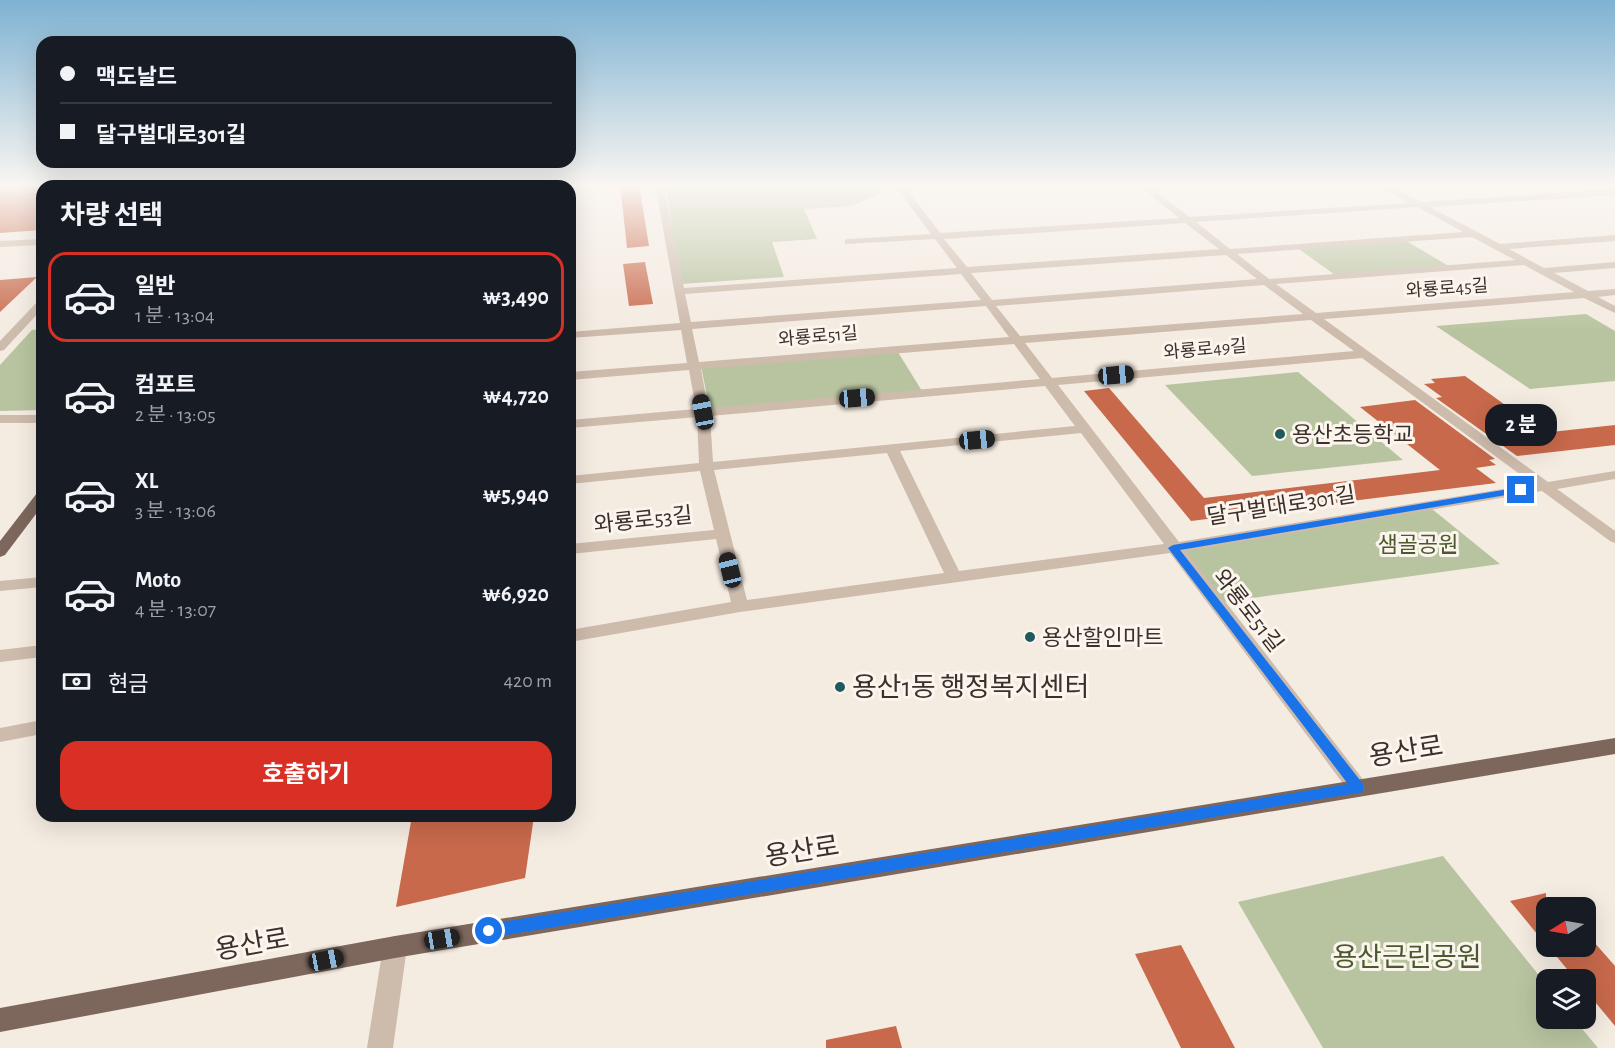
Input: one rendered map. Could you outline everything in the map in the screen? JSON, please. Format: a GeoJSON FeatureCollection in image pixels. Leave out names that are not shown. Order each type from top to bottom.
{"type":"FeatureCollection","features":[{"type":"Feature","properties":{"kind":"main road"},"geometry":{"type":"LineString","coordinates":[[0,552],[36,504]]}},
{"type":"Feature","properties":{"kind":"main road","name":"용산로"},"geometry":{"type":"LineString","coordinates":[[0,1020],[395,947],[1615,746]]}},
{"type":"Feature","properties":{"kind":"street","name":"와룡로53길"},"geometry":{"type":"LineString","coordinates":[[669,233],[703,412],[706,467],[740,606]]}},
{"type":"Feature","properties":{"kind":"street","name":"와룡로51길"},"geometry":{"type":"LineString","coordinates":[[934,233],[1358,788]]}},
{"type":"Feature","properties":{"kind":"street"},"geometry":{"type":"LineString","coordinates":[[848,242],[982,233]]}},
{"type":"Feature","properties":{"kind":"street"},"geometry":{"type":"LineString","coordinates":[[1205,233],[1267,282],[1615,538]]}},
{"type":"Feature","properties":{"kind":"street"},"geometry":{"type":"LineString","coordinates":[[680,291],[1473,234]]}},
{"type":"Feature","properties":{"kind":"street","name":"와룡로45길"},"geometry":{"type":"LineString","coordinates":[[1473,234],[1615,310]]}},
{"type":"Feature","properties":{"kind":"street"},"geometry":{"type":"LineString","coordinates":[[1498,247],[1615,238]]}},
{"type":"Feature","properties":{"kind":"street"},"geometry":{"type":"LineString","coordinates":[[0,244],[36,242]]}},
{"type":"Feature","properties":{"kind":"street","name":"와룡로45길"},"geometry":{"type":"LineString","coordinates":[[1267,282],[1525,262]]}},
{"type":"Feature","properties":{"kind":"street"},"geometry":{"type":"LineString","coordinates":[[1542,271],[1615,265]]}},
{"type":"Feature","properties":{"kind":"street"},"geometry":{"type":"LineString","coordinates":[[989,303],[1267,282]]}},
{"type":"Feature","properties":{"kind":"street"},"geometry":{"type":"LineString","coordinates":[[1584,294],[1615,292]]}},
{"type":"Feature","properties":{"kind":"street","name":"와룡로45길"},"geometry":{"type":"LineString","coordinates":[[1312,315],[1584,294]]}},
{"type":"Feature","properties":{"kind":"street","name":"와룡로51길"},"geometry":{"type":"LineString","coordinates":[[687,326],[989,303]]}},
{"type":"Feature","properties":{"kind":"street"},"geometry":{"type":"LineString","coordinates":[[0,348],[36,309]]}},
{"type":"Feature","properties":{"kind":"street","name":"와룡로49길"},"geometry":{"type":"LineString","coordinates":[[1016,339],[1312,315]]}},
{"type":"Feature","properties":{"kind":"street"},"geometry":{"type":"LineString","coordinates":[[576,335],[687,326]]}},
{"type":"Feature","properties":{"kind":"street","name":"와룡로51길"},"geometry":{"type":"LineString","coordinates":[[694,366],[1016,339]]}},
{"type":"Feature","properties":{"kind":"street","name":"와룡로49길"},"geometry":{"type":"LineString","coordinates":[[1047,381],[1365,354]]}},
{"type":"Feature","properties":{"kind":"street"},"geometry":{"type":"LineString","coordinates":[[576,376],[694,366]]}},
{"type":"Feature","properties":{"kind":"street"},"geometry":{"type":"LineString","coordinates":[[576,423],[1047,381]]}},
{"type":"Feature","properties":{"kind":"street"},"geometry":{"type":"LineString","coordinates":[[0,419],[36,419]]}},
{"type":"Feature","properties":{"kind":"street"},"geometry":{"type":"LineString","coordinates":[[706,467],[1084,429]]}},
{"type":"Feature","properties":{"kind":"street"},"geometry":{"type":"LineString","coordinates":[[892,448],[954,577]]}},
{"type":"Feature","properties":{"kind":"street","name":"와룡로53길"},"geometry":{"type":"LineString","coordinates":[[576,479],[706,467]]}},
{"type":"Feature","properties":{"kind":"street","name":"달구벌대로301길"},"geometry":{"type":"LineString","coordinates":[[576,635],[740,606],[1173,548],[1615,475]]}},
{"type":"Feature","properties":{"kind":"street","name":"와룡로53길"},"geometry":{"type":"LineString","coordinates":[[576,548],[721,534]]}},
{"type":"Feature","properties":{"kind":"street"},"geometry":{"type":"LineString","coordinates":[[0,586],[36,583]]}},
{"type":"Feature","properties":{"kind":"street"},"geometry":{"type":"LineString","coordinates":[[0,656],[36,652]]}},
{"type":"Feature","properties":{"kind":"street"},"geometry":{"type":"LineString","coordinates":[[0,735],[36,728]]}},
{"type":"Feature","properties":{"kind":"street"},"geometry":{"type":"LineString","coordinates":[[380,1048],[395,947]]}},
{"type":"Feature","properties":{"kind":"green space"},"geometry":{"type":"Polygon","coordinates":[[[673,233],[814,233],[817,239],[772,242],[784,277],[681,284],[673,233]]]}},
{"type":"Feature","properties":{"kind":"green space"},"geometry":{"type":"Polygon","coordinates":[[[1403,239],[1452,268],[1338,277],[1296,247],[1403,239]]]}},
{"type":"Feature","properties":{"kind":"green space"},"geometry":{"type":"Polygon","coordinates":[[[1586,314],[1615,331],[1615,381],[1530,389],[1436,326],[1586,314]]]}},
{"type":"Feature","properties":{"kind":"green space"},"geometry":{"type":"Polygon","coordinates":[[[32,330],[36,330],[36,410],[0,411],[0,365],[32,330]]]}},
{"type":"Feature","properties":{"kind":"green space"},"geometry":{"type":"Polygon","coordinates":[[[896,349],[922,391],[710,411],[701,366],[896,349]]]}},
{"type":"Feature","properties":{"kind":"green space"},"geometry":{"type":"Polygon","coordinates":[[[1298,372],[1403,460],[1252,476],[1165,385],[1298,372]]]}},
{"type":"Feature","properties":{"kind":"green space","name":"샘골공원"},"geometry":{"type":"Polygon","coordinates":[[[1432,509],[1500,564],[1216,603],[1181,549],[1432,509]]]}},
{"type":"Feature","properties":{"kind":"green space","name":"용산근린공원"},"geometry":{"type":"Polygon","coordinates":[[[1443,856],[1536,972],[1536,1029],[1582,1029],[1598,1048],[1323,1048],[1238,902],[1443,856]]]}},
{"type":"Feature","properties":{"kind":"building"},"geometry":{"type":"Polygon","coordinates":[[[625,233],[647,233],[649,246],[627,248],[625,233]]]}},
{"type":"Feature","properties":{"kind":"building"},"geometry":{"type":"Polygon","coordinates":[[[645,262],[653,304],[629,306],[623,264],[645,262]]]}},
{"type":"Feature","properties":{"kind":"building"},"geometry":{"type":"Polygon","coordinates":[[[36,277],[0,312],[0,280],[36,277]]]}},
{"type":"Feature","properties":{"kind":"building"},"geometry":{"type":"Polygon","coordinates":[[[1465,376],[1533,425],[1551,432],[1615,425],[1615,445],[1517,456],[1436,398],[1442,397],[1424,384],[1435,383],[1431,379],[1465,376]]]}},
{"type":"Feature","properties":{"kind":"building"},"geometry":{"type":"Polygon","coordinates":[[[1109,388],[1204,498],[1440,470],[1360,407],[1415,400],[1495,459],[1489,460],[1496,465],[1476,468],[1496,483],[1191,521],[1084,391],[1109,388]]]}},
{"type":"Feature","properties":{"kind":"building"},"geometry":{"type":"Polygon","coordinates":[[[411,822],[533,822],[525,878],[396,907],[411,822]]]}},
{"type":"Feature","properties":{"kind":"building"},"geometry":{"type":"Polygon","coordinates":[[[1546,893],[1546,897],[1536,897],[1536,933],[1510,901],[1546,893]]]}},
{"type":"Feature","properties":{"kind":"building"},"geometry":{"type":"Polygon","coordinates":[[[1596,944],[1615,966],[1615,1026],[1596,1003],[1596,969],[1567,969],[1557,957],[1596,957],[1596,944]]]}},
{"type":"Feature","properties":{"kind":"building"},"geometry":{"type":"Polygon","coordinates":[[[1181,945],[1235,1048],[1181,1048],[1135,954],[1181,945]]]}},
{"type":"Feature","properties":{"kind":"building"},"geometry":{"type":"Polygon","coordinates":[[[896,1026],[902,1048],[826,1048],[826,1040],[896,1026]]]}},
{"type":"Feature","properties":{"kind":"place","name":"용산초등학교"},"geometry":{"type":"Point","coordinates":[1280,434]}},
{"type":"Feature","properties":{"kind":"place","name":"용산할인마트"},"geometry":{"type":"Point","coordinates":[1030,637]}},
{"type":"Feature","properties":{"kind":"place","name":"용산1동 행정복지센터"},"geometry":{"type":"Point","coordinates":[840,687]}},
{"type":"Feature","properties":{"kind":"route"},"geometry":{"type":"LineString","coordinates":[[489,931],[1358,788],[1173,548],[1521,490]]}}]}
